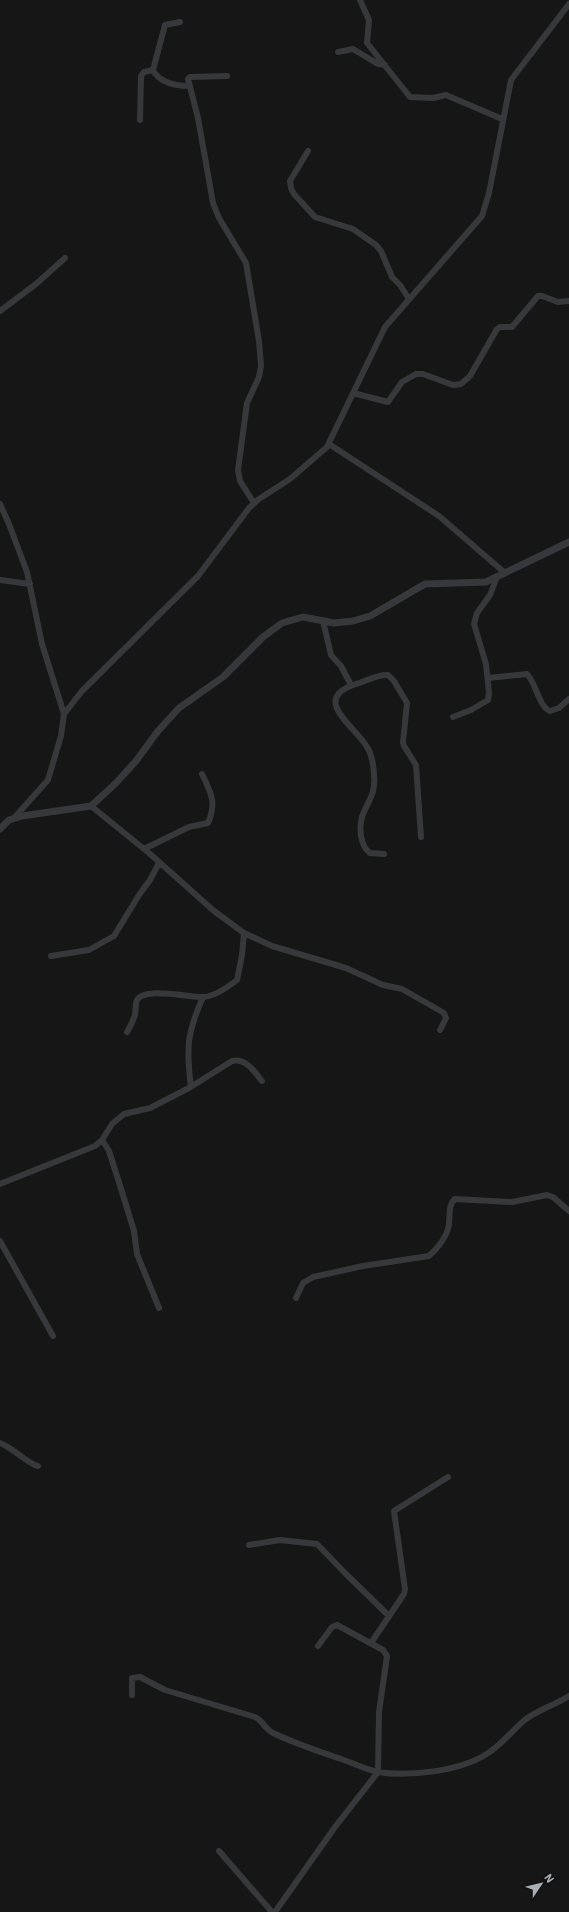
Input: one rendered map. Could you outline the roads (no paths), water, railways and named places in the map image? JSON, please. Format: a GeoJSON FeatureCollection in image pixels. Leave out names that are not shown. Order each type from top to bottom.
{"type":"FeatureCollection","features":[{"type":"Feature","properties":{"kind":"street"},"geometry":{"type":"LineString","coordinates":[[360,0],[369,20],[366,42],[410,97],[433,98],[446,95],[502,119]]}},
{"type":"Feature","properties":{"kind":"street"},"geometry":{"type":"LineString","coordinates":[[64,714],[82,692],[198,576],[254,503],[290,479],[316,458],[329,444],[382,332],[482,216],[489,193],[502,119],[509,86],[513,75],[569,4]]}},
{"type":"Feature","properties":{"kind":"street"},"geometry":{"type":"LineString","coordinates":[[153,70],[165,25],[180,22]]}},
{"type":"Feature","properties":{"kind":"street"},"geometry":{"type":"LineString","coordinates":[[338,52],[353,49],[378,64],[385,65]]}},
{"type":"Feature","properties":{"kind":"street"},"geometry":{"type":"LineString","coordinates":[[153,70],[167,83],[178,87],[189,86]]}},
{"type":"Feature","properties":{"kind":"street"},"geometry":{"type":"LineString","coordinates":[[140,120],[141,74],[153,70]]}},
{"type":"Feature","properties":{"kind":"street"},"geometry":{"type":"LineString","coordinates":[[226,76],[190,77],[188,79],[198,118],[213,203],[219,218],[246,263],[259,341],[261,366],[259,377],[247,403],[238,470],[240,482],[254,503]]}},
{"type":"Feature","properties":{"kind":"street"},"geometry":{"type":"LineString","coordinates":[[308,151],[290,181],[294,194],[315,216],[353,229],[376,245],[381,251],[392,277],[400,285],[409,299]]}},
{"type":"Feature","properties":{"kind":"street"},"geometry":{"type":"LineString","coordinates":[[0,311],[36,284],[64,258]]}},
{"type":"Feature","properties":{"kind":"street"},"geometry":{"type":"LineString","coordinates":[[353,393],[388,402],[402,382],[410,376],[419,374],[453,385],[461,384],[470,376],[497,329],[500,327],[512,327],[538,296],[558,302],[569,301]]}},
{"type":"Feature","properties":{"kind":"street"},"geometry":{"type":"LineString","coordinates":[[329,444],[439,516],[505,573]]}},
{"type":"Feature","properties":{"kind":"street"},"geometry":{"type":"LineString","coordinates":[[0,504],[9,524],[30,584],[42,644],[64,714],[61,736],[48,780],[14,818],[0,828]]}},
{"type":"Feature","properties":{"kind":"street"},"geometry":{"type":"LineString","coordinates":[[14,818],[91,806],[116,783],[136,761],[172,714],[184,703],[223,676],[274,628],[292,620],[310,618],[334,623],[370,616],[425,584],[486,582],[569,542]]}},
{"type":"Feature","properties":{"kind":"street"},"geometry":{"type":"LineString","coordinates":[[453,717],[471,710],[488,700],[488,678],[486,664],[474,624],[477,613],[490,595],[497,577]]}},
{"type":"Feature","properties":{"kind":"street"},"geometry":{"type":"LineString","coordinates":[[0,580],[30,584]]}},
{"type":"Feature","properties":{"kind":"street"},"geometry":{"type":"LineString","coordinates":[[322,621],[331,655],[341,666],[351,686]]}},
{"type":"Feature","properties":{"kind":"street"},"geometry":{"type":"LineString","coordinates":[[488,678],[527,674],[532,680],[544,707],[550,711],[559,708],[569,699]]}},
{"type":"Feature","properties":{"kind":"street"},"geometry":{"type":"LineString","coordinates":[[384,854],[370,853],[362,843],[362,818],[372,797],[374,776],[368,748],[347,725],[336,708],[337,697],[341,690],[379,676],[388,675],[394,680],[406,699],[406,730],[403,742],[416,765],[421,837]]}},
{"type":"Feature","properties":{"kind":"street"},"geometry":{"type":"LineString","coordinates":[[144,849],[189,826],[208,822],[213,808],[213,800],[202,774]]}},
{"type":"Feature","properties":{"kind":"street"},"geometry":{"type":"LineString","coordinates":[[91,806],[144,849],[214,912],[244,933],[272,946],[346,968],[383,985],[402,989],[444,1012],[446,1018],[440,1030]]}},
{"type":"Feature","properties":{"kind":"street"},"geometry":{"type":"LineString","coordinates":[[51,956],[90,950],[114,936],[138,895],[150,880],[159,863]]}},
{"type":"Feature","properties":{"kind":"street"},"geometry":{"type":"LineString","coordinates":[[127,1032],[135,1016],[137,1001],[140,998],[153,994],[178,994],[203,997],[214,994],[234,983],[238,978],[244,933]]}},
{"type":"Feature","properties":{"kind":"street"},"geometry":{"type":"LineString","coordinates":[[191,1087],[187,1060],[189,1035],[192,1022],[203,997]]}},
{"type":"Feature","properties":{"kind":"street"},"geometry":{"type":"LineString","coordinates":[[0,1184],[95,1146],[102,1140],[108,1127],[124,1114],[150,1108],[191,1087],[229,1062],[237,1060],[248,1065],[262,1081]]}},
{"type":"Feature","properties":{"kind":"street"},"geometry":{"type":"LineString","coordinates":[[102,1140],[109,1151],[118,1179],[134,1232],[137,1254],[159,1308]]}},
{"type":"Feature","properties":{"kind":"street"},"geometry":{"type":"LineString","coordinates":[[296,1298],[303,1283],[313,1277],[363,1266],[429,1256],[446,1235],[449,1225],[451,1203],[455,1199],[512,1202],[548,1195],[553,1197],[569,1211]]}},
{"type":"Feature","properties":{"kind":"street"},"geometry":{"type":"LineString","coordinates":[[0,1242],[53,1336]]}},
{"type":"Feature","properties":{"kind":"street"},"geometry":{"type":"LineString","coordinates":[[0,1443],[15,1450],[28,1462],[38,1466]]}},
{"type":"Feature","properties":{"kind":"street"},"geometry":{"type":"LineString","coordinates":[[371,1643],[388,1615],[404,1594],[405,1589],[394,1511],[448,1477]]}},
{"type":"Feature","properties":{"kind":"street"},"geometry":{"type":"LineString","coordinates":[[249,1545],[280,1540],[317,1544],[388,1615]]}},
{"type":"Feature","properties":{"kind":"street"},"geometry":{"type":"LineString","coordinates":[[219,1851],[274,1912],[330,1833],[378,1772],[379,1712],[388,1659],[383,1650],[337,1625],[334,1625],[318,1646]]}},
{"type":"Feature","properties":{"kind":"street"},"geometry":{"type":"LineString","coordinates":[[132,1695],[132,1678],[140,1677],[165,1690],[261,1720],[272,1732],[378,1772],[410,1773],[460,1766],[475,1761],[497,1747],[520,1724],[532,1715],[569,1696]]}}]}
